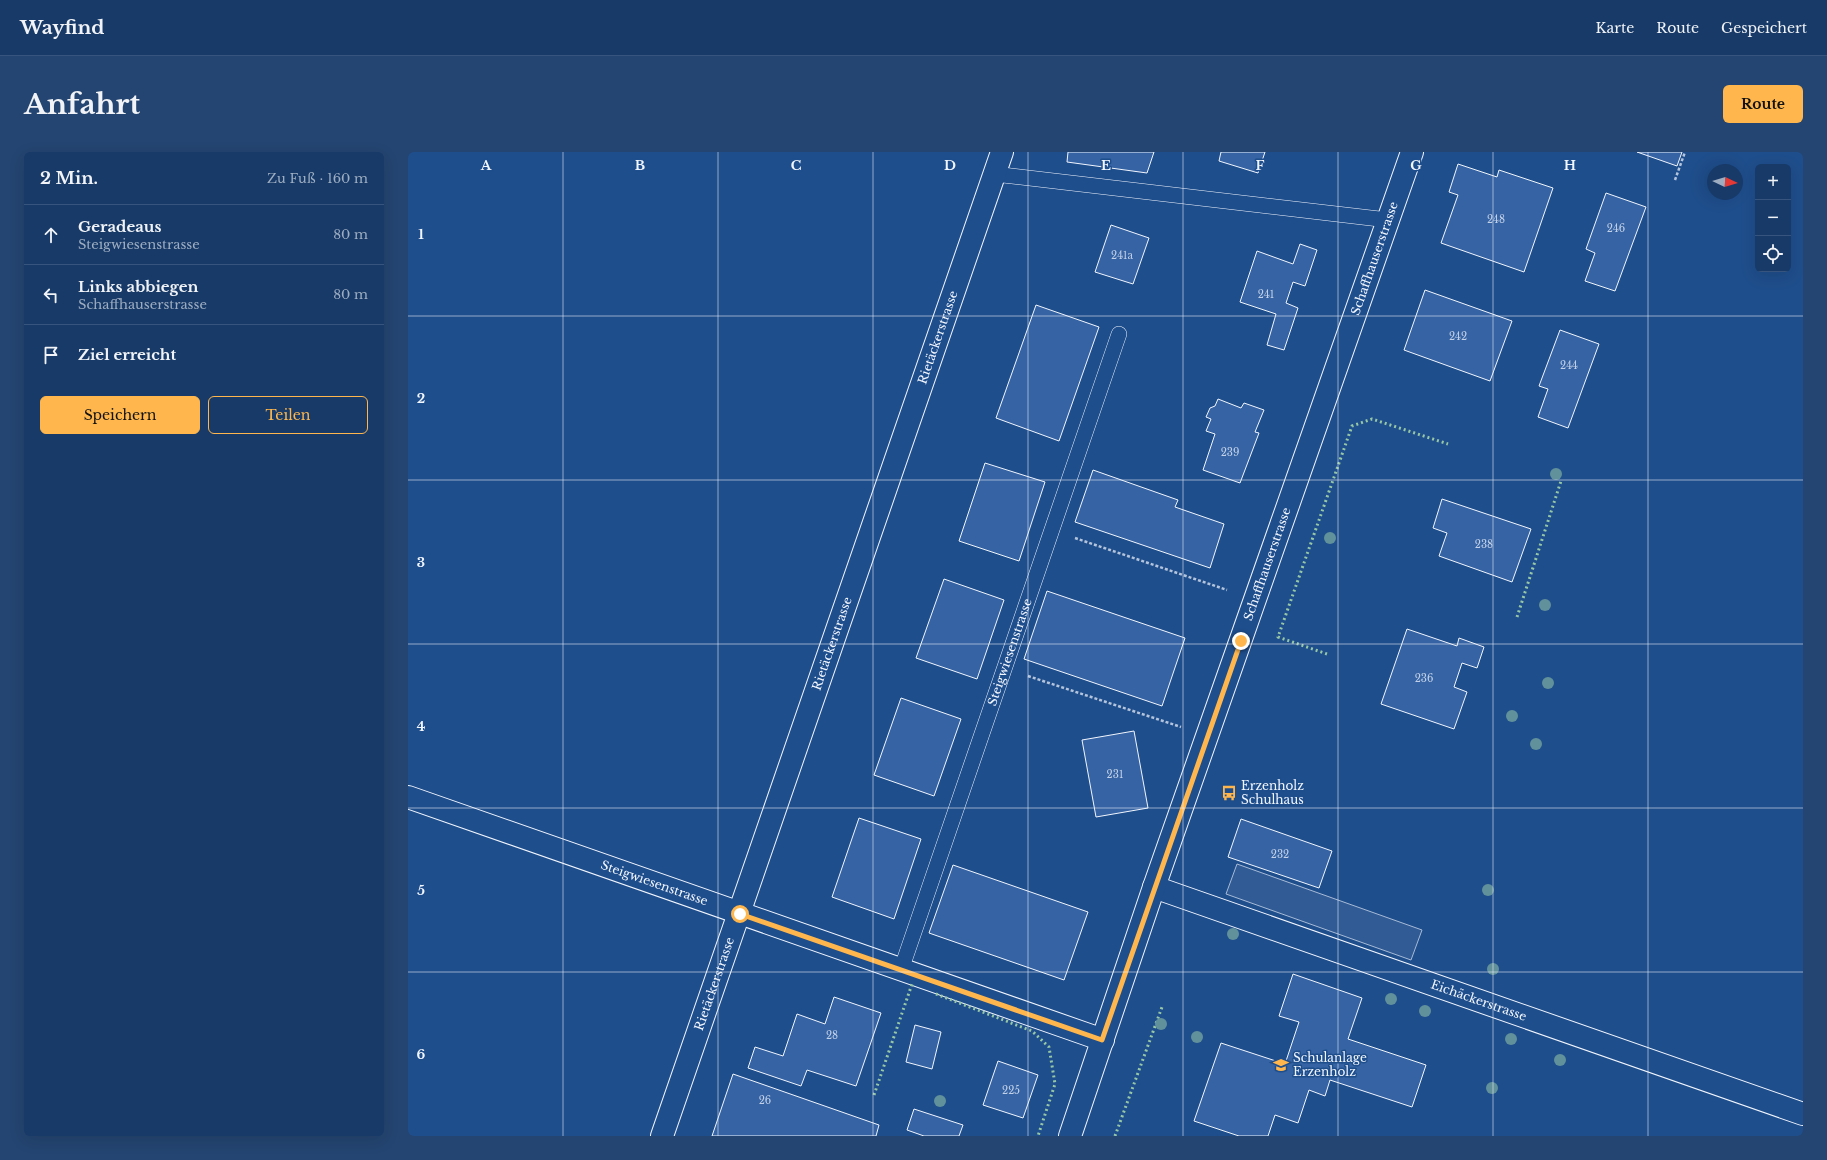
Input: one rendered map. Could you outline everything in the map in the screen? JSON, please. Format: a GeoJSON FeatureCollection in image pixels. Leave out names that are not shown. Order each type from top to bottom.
{"type":"FeatureCollection","features":[{"type":"Feature","properties":{"kind":"street","name":"Rietäckerstrasse"},"geometry":{"type":"LineString","coordinates":[[662,1136],[740,914],[1002,152]]}},
{"type":"Feature","properties":{"kind":"street","name":"Schaffhauserstrasse"},"geometry":{"type":"LineString","coordinates":[[1070,1136],[1154,887],[1412,152]]}},
{"type":"Feature","properties":{"kind":"street","name":"Steigwiesenstrasse"},"geometry":{"type":"LineString","coordinates":[[408,797],[1102,1040]]}},
{"type":"Feature","properties":{"kind":"street","name":"Eichäckerstrasse"},"geometry":{"type":"LineString","coordinates":[[1154,887],[1803,1114]]}},
{"type":"Feature","properties":{"kind":"lane"},"geometry":{"type":"LineString","coordinates":[[994,174],[1388,220]]}},
{"type":"Feature","properties":{"kind":"lane","name":"Steigwiesenstrasse"},"geometry":{"type":"LineString","coordinates":[[901,970],[1119,334]]}},
{"type":"Feature","properties":{"kind":"path"},"geometry":{"type":"LineString","coordinates":[[1675,180],[1684,152]]}},
{"type":"Feature","properties":{"kind":"path"},"geometry":{"type":"LineString","coordinates":[[1052,530],[1234,592]]}},
{"type":"Feature","properties":{"kind":"path"},"geometry":{"type":"LineString","coordinates":[[1005,668],[1186,729]]}},
{"type":"Feature","properties":{"kind":"shaded area"},"geometry":{"type":"Polygon","coordinates":[[[1237,864],[1422,930],[1411,960],[1226,894],[1237,864]]]}},
{"type":"Feature","properties":{"kind":"building"},"geometry":{"type":"Polygon","coordinates":[[[1068,152],[1154,152],[1147,173],[1067,162],[1068,152]]]}},
{"type":"Feature","properties":{"kind":"building"},"geometry":{"type":"Polygon","coordinates":[[[1221,152],[1265,152],[1258,173],[1219,161],[1221,152]]]}},
{"type":"Feature","properties":{"kind":"building"},"geometry":{"type":"Polygon","coordinates":[[[1637,152],[1682,152],[1677,166],[1637,152]]]}},
{"type":"Feature","properties":{"kind":"building"},"geometry":{"type":"Polygon","coordinates":[[[1458,164],[1497,177],[1499,170],[1553,188],[1524,272],[1441,243],[1458,195],[1449,192],[1458,164]]]}},
{"type":"Feature","properties":{"kind":"building"},"geometry":{"type":"Polygon","coordinates":[[[1606,193],[1646,207],[1615,291],[1585,281],[1595,253],[1586,249],[1606,193]]]}},
{"type":"Feature","properties":{"kind":"building"},"geometry":{"type":"Polygon","coordinates":[[[1111,225],[1149,238],[1133,284],[1095,272],[1111,225]]]}},
{"type":"Feature","properties":{"kind":"building"},"geometry":{"type":"Polygon","coordinates":[[[1300,244],[1317,250],[1305,286],[1293,282],[1286,303],[1298,308],[1284,350],[1267,345],[1276,314],[1240,302],[1257,251],[1293,264],[1300,244]]]}},
{"type":"Feature","properties":{"kind":"building"},"geometry":{"type":"Polygon","coordinates":[[[1425,290],[1512,321],[1490,381],[1404,350],[1425,290]]]}},
{"type":"Feature","properties":{"kind":"building"},"geometry":{"type":"Polygon","coordinates":[[[1036,305],[1099,327],[1059,441],[996,418],[1036,305]]]}},
{"type":"Feature","properties":{"kind":"building"},"geometry":{"type":"Polygon","coordinates":[[[1560,330],[1599,344],[1568,428],[1538,417],[1548,389],[1539,386],[1560,330]]]}},
{"type":"Feature","properties":{"kind":"building"},"geometry":{"type":"Polygon","coordinates":[[[1218,399],[1241,408],[1244,403],[1264,410],[1255,432],[1259,433],[1240,483],[1203,470],[1215,434],[1206,431],[1211,419],[1206,417],[1210,408],[1215,406],[1218,399]]]}},
{"type":"Feature","properties":{"kind":"building"},"geometry":{"type":"Polygon","coordinates":[[[985,463],[1045,482],[1019,561],[959,541],[985,463]]]}},
{"type":"Feature","properties":{"kind":"building"},"geometry":{"type":"Polygon","coordinates":[[[1093,470],[1178,500],[1175,507],[1224,524],[1210,568],[1075,522],[1093,470]]]}},
{"type":"Feature","properties":{"kind":"building"},"geometry":{"type":"Polygon","coordinates":[[[1442,499],[1531,529],[1512,582],[1439,556],[1447,533],[1433,528],[1442,499]]]}},
{"type":"Feature","properties":{"kind":"building"},"geometry":{"type":"Polygon","coordinates":[[[944,579],[1004,600],[977,679],[916,658],[944,579]]]}},
{"type":"Feature","properties":{"kind":"building"},"geometry":{"type":"Polygon","coordinates":[[[1047,591],[1185,638],[1162,706],[1024,659],[1047,591]]]}},
{"type":"Feature","properties":{"kind":"building"},"geometry":{"type":"Polygon","coordinates":[[[1407,629],[1457,646],[1459,638],[1484,647],[1477,668],[1462,663],[1454,687],[1467,692],[1454,729],[1381,704],[1407,629]]]}},
{"type":"Feature","properties":{"kind":"building"},"geometry":{"type":"Polygon","coordinates":[[[901,698],[961,719],[934,796],[874,775],[901,698]]]}},
{"type":"Feature","properties":{"kind":"building"},"geometry":{"type":"Polygon","coordinates":[[[1134,731],[1148,808],[1096,817],[1082,740],[1134,731]]]}},
{"type":"Feature","properties":{"kind":"building"},"geometry":{"type":"Polygon","coordinates":[[[859,818],[921,839],[894,919],[832,897],[859,818]]]}},
{"type":"Feature","properties":{"kind":"building"},"geometry":{"type":"Polygon","coordinates":[[[1241,819],[1332,851],[1319,888],[1228,857],[1241,819]]]}},
{"type":"Feature","properties":{"kind":"building"},"geometry":{"type":"Polygon","coordinates":[[[953,865],[1088,912],[1064,980],[929,933],[953,865]]]}},
{"type":"Feature","properties":{"kind":"building"},"geometry":{"type":"Polygon","coordinates":[[[1293,974],[1362,998],[1348,1039],[1426,1065],[1412,1107],[1330,1080],[1325,1096],[1309,1090],[1298,1123],[1275,1115],[1268,1136],[1239,1136],[1194,1121],[1221,1043],[1285,1064],[1299,1022],[1279,1016],[1293,974]]]}},
{"type":"Feature","properties":{"kind":"building"},"geometry":{"type":"Polygon","coordinates":[[[834,997],[881,1013],[856,1086],[807,1070],[801,1086],[748,1068],[755,1047],[783,1056],[797,1014],[825,1024],[834,997]]]}},
{"type":"Feature","properties":{"kind":"building"},"geometry":{"type":"Polygon","coordinates":[[[915,1025],[941,1032],[932,1069],[906,1062],[915,1025]]]}},
{"type":"Feature","properties":{"kind":"building"},"geometry":{"type":"Polygon","coordinates":[[[998,1061],[1038,1075],[1023,1118],[983,1105],[998,1061]]]}},
{"type":"Feature","properties":{"kind":"building"},"geometry":{"type":"Polygon","coordinates":[[[733,1074],[879,1125],[876,1136],[712,1136],[733,1074]]]}},
{"type":"Feature","properties":{"kind":"building"},"geometry":{"type":"Polygon","coordinates":[[[914,1109],[963,1125],[959,1136],[924,1136],[907,1130],[914,1109]]]}},
{"type":"Feature","properties":{"kind":"hedge"},"geometry":{"type":"LineString","coordinates":[[1327,654],[1278,637],[1352,426],[1372,419],[1448,444]]}},
{"type":"Feature","properties":{"kind":"hedge"},"geometry":{"type":"LineString","coordinates":[[1517,617],[1561,481]]}},
{"type":"Feature","properties":{"kind":"hedge"},"geometry":{"type":"LineString","coordinates":[[874,1095],[912,984],[914,985]]}},
{"type":"Feature","properties":{"kind":"hedge"},"geometry":{"type":"LineString","coordinates":[[936,994],[1032,1031],[1049,1047],[1055,1084],[1038,1136]]}},
{"type":"Feature","properties":{"kind":"hedge"},"geometry":{"type":"LineString","coordinates":[[1115,1136],[1162,1007]]}},
{"type":"Feature","properties":{"kind":"place","name":"Erzenholz Schulhaus"},"geometry":{"type":"Point","coordinates":[1229,793]}},
{"type":"Feature","properties":{"kind":"place","name":"Schulanlage Erzenholz"},"geometry":{"type":"Point","coordinates":[1281,1065]}},
{"type":"Feature","properties":{"kind":"route"},"geometry":{"type":"LineString","coordinates":[[740,914],[1102,1040],[1241,641]]}}]}
